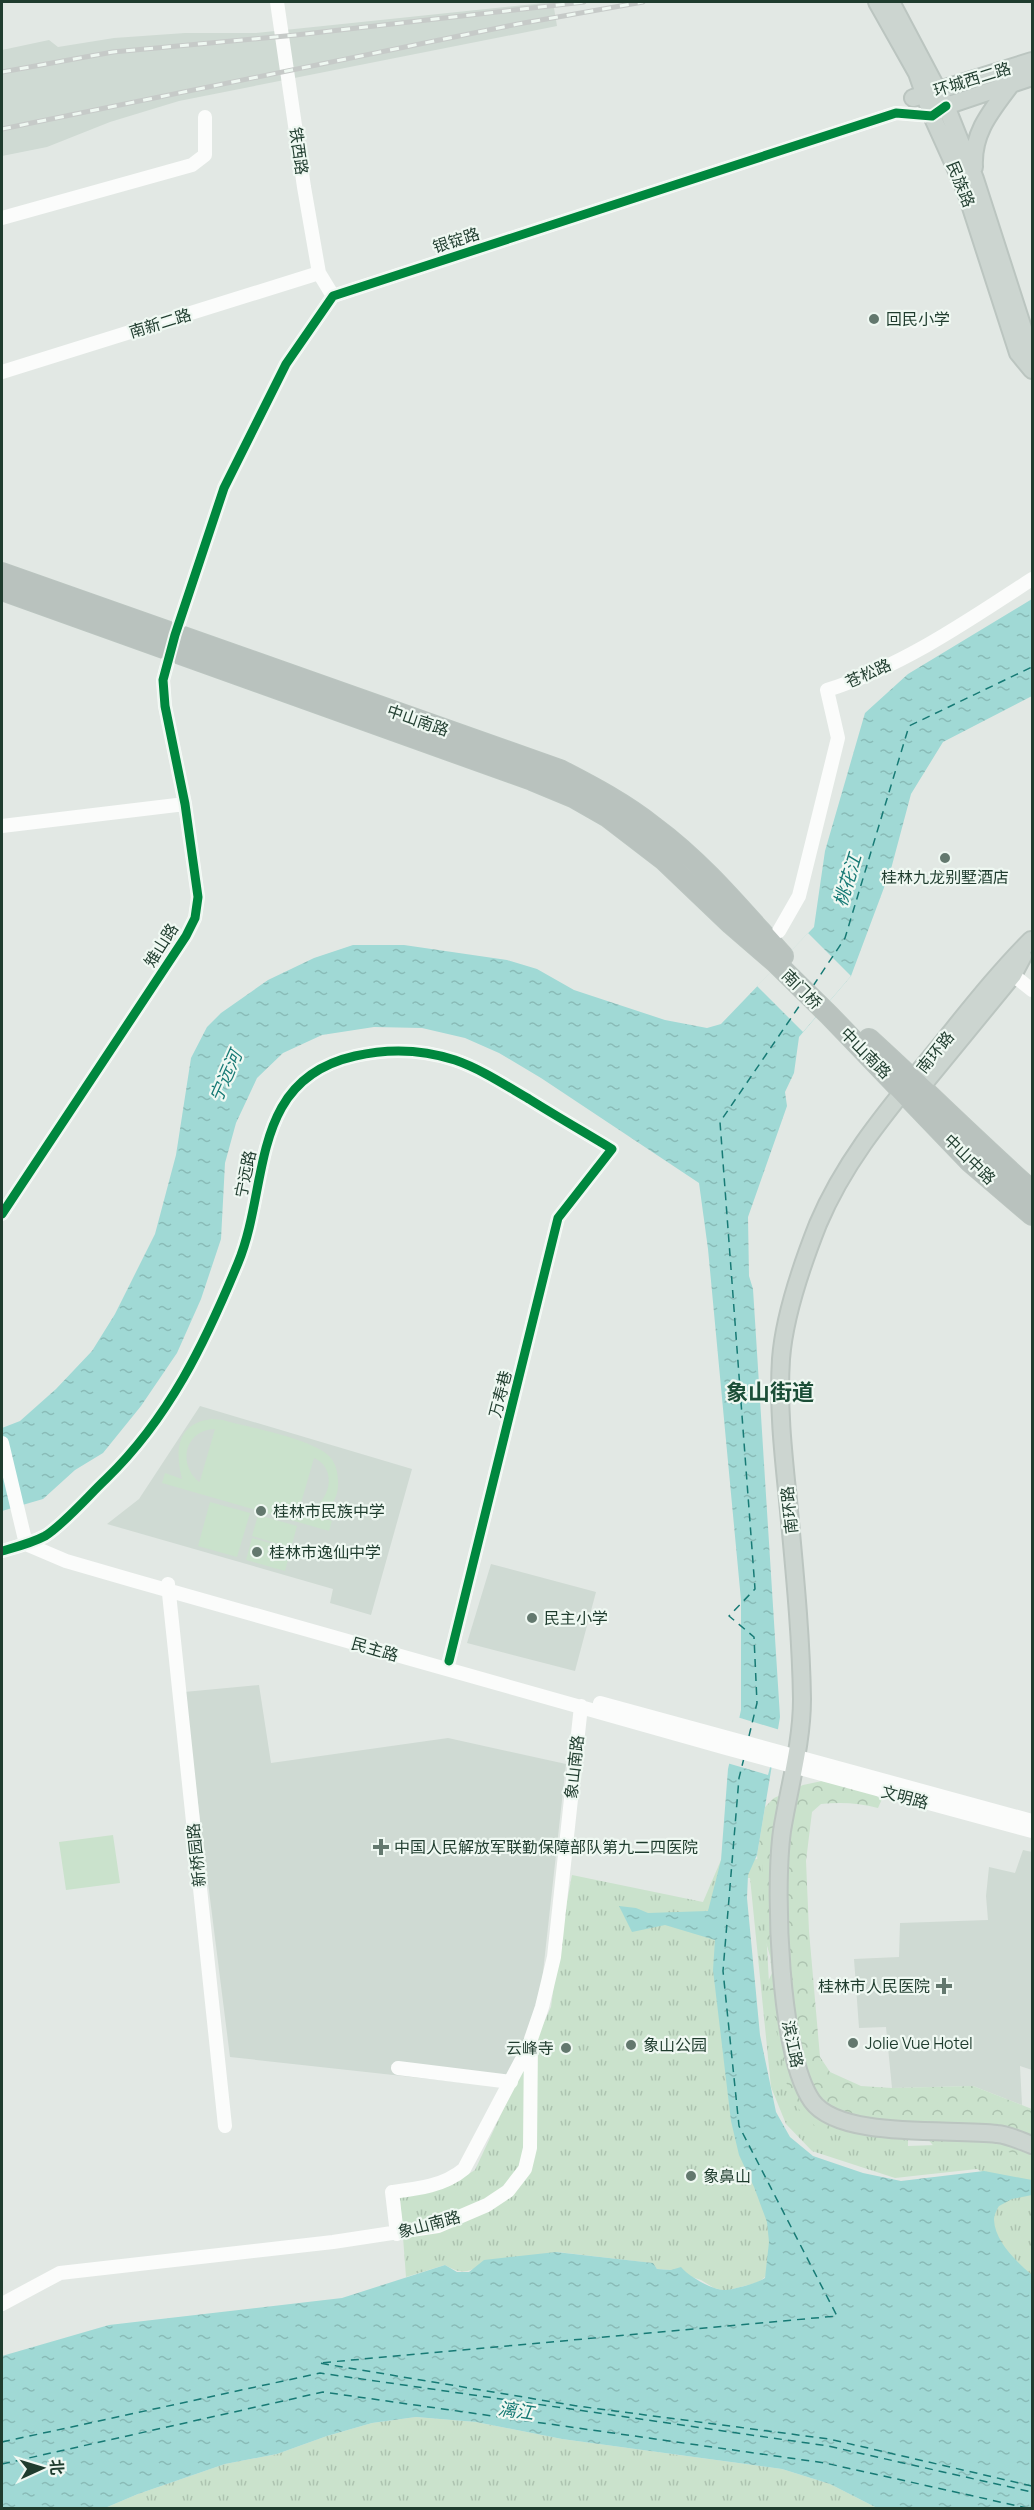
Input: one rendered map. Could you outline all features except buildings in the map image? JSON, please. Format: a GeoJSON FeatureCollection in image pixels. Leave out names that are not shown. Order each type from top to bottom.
{"type":"FeatureCollection","features":[{"type":"Feature","properties":{"kind":"highway","name":"中山南路"},"geometry":{"type":"LineString","coordinates":[[2,573],[172,643]]}},
{"type":"Feature","properties":{"kind":"highway","name":"中山南路"},"geometry":{"type":"LineString","coordinates":[[2,590],[539,762],[580,780],[627,807],[676,845],[744,911],[779,958]]}},
{"type":"Feature","properties":{"kind":"highway","name":"南门桥"},"geometry":{"type":"LineString","coordinates":[[779,958],[833,1012]]}},
{"type":"Feature","properties":{"kind":"highway","name":"中山南路"},"geometry":{"type":"LineString","coordinates":[[833,1012],[913,1088]]}},
{"type":"Feature","properties":{"kind":"highway","name":"中山中路"},"geometry":{"type":"LineString","coordinates":[[913,1088],[1032,1191]]}},
{"type":"Feature","properties":{"kind":"highway","name":"中山中路"},"geometry":{"type":"LineString","coordinates":[[913,1088],[970,1162],[1032,1215]]}},
{"type":"Feature","properties":{"kind":"main road","name":"民族路"},"geometry":{"type":"LineString","coordinates":[[877,2],[922,71]]}},
{"type":"Feature","properties":{"kind":"main road","name":"民族路"},"geometry":{"type":"LineString","coordinates":[[891,2],[922,71],[925,93],[932,116],[965,189],[1018,353],[1032,368]]}},
{"type":"Feature","properties":{"kind":"main road","name":"环城西二路"},"geometry":{"type":"LineString","coordinates":[[925,93],[1032,61]]}},
{"type":"Feature","properties":{"kind":"main road","name":"环城西二路"},"geometry":{"type":"LineString","coordinates":[[946,106],[1032,77]]}},
{"type":"Feature","properties":{"kind":"main road"},"geometry":{"type":"LineString","coordinates":[[975,179],[974,148],[977,136],[985,118],[1012,83]]}},
{"type":"Feature","properties":{"kind":"main road","name":"民族路"},"geometry":{"type":"LineString","coordinates":[[925,93],[946,106],[975,179],[1030,350],[1032,368]]}},
{"type":"Feature","properties":{"kind":"main road","name":"南环路"},"geometry":{"type":"LineString","coordinates":[[913,1088],[1013,975],[1032,939]]}},
{"type":"Feature","properties":{"kind":"main road","name":"南环路"},"geometry":{"type":"LineString","coordinates":[[796,1762],[802,1709],[800,1621],[779,1407],[781,1354],[788,1315],[804,1268],[853,1172],[1004,967],[1032,939]]}},
{"type":"Feature","properties":{"kind":"main road","name":"滨江路"},"geometry":{"type":"LineString","coordinates":[[796,1762],[782,1836],[779,1911],[788,2028],[796,2068],[813,2103],[842,2122],[876,2128],[1002,2134],[1032,2145]]}},
{"type":"Feature","properties":{"kind":"street","name":"铁西路"},"geometry":{"type":"LineString","coordinates":[[277,2],[304,187],[320,273],[333,296]]}},
{"type":"Feature","properties":{"kind":"street"},"geometry":{"type":"LineString","coordinates":[[896,113],[925,93]]}},
{"type":"Feature","properties":{"kind":"street"},"geometry":{"type":"LineString","coordinates":[[932,116],[946,106]]}},
{"type":"Feature","properties":{"kind":"street","name":"银锭路"},"geometry":{"type":"LineString","coordinates":[[333,296],[896,113],[932,116]]}},
{"type":"Feature","properties":{"kind":"street"},"geometry":{"type":"LineString","coordinates":[[2,218],[192,165],[206,155],[205,117]]}},
{"type":"Feature","properties":{"kind":"street","name":"南新二路"},"geometry":{"type":"LineString","coordinates":[[2,372],[320,273]]}},
{"type":"Feature","properties":{"kind":"street"},"geometry":{"type":"LineString","coordinates":[[172,643],[224,488],[286,364],[333,296]]}},
{"type":"Feature","properties":{"kind":"street","name":"苍松路"},"geometry":{"type":"LineString","coordinates":[[779,931],[799,896],[838,738],[827,690],[860,680],[889,665],[969,620],[1032,579]]}},
{"type":"Feature","properties":{"kind":"street","name":"雉山路"},"geometry":{"type":"LineString","coordinates":[[2,1214],[186,936],[195,918],[198,897],[185,804],[165,706],[163,680],[172,643]]}},
{"type":"Feature","properties":{"kind":"street"},"geometry":{"type":"LineString","coordinates":[[2,825],[185,804]]}},
{"type":"Feature","properties":{"kind":"street"},"geometry":{"type":"LineString","coordinates":[[1013,975],[1032,990]]}},
{"type":"Feature","properties":{"kind":"street","name":"宁远路"},"geometry":{"type":"LineString","coordinates":[[26,1544],[46,1535],[120,1464],[169,1402],[192,1366],[239,1261],[252,1218],[260,1166],[274,1122],[283,1103],[310,1075],[343,1058],[386,1050],[411,1050],[434,1054],[457,1061],[498,1081],[612,1149]]}},
{"type":"Feature","properties":{"kind":"street","name":"万寿巷"},"geometry":{"type":"LineString","coordinates":[[449,1661],[558,1218],[612,1149]]}},
{"type":"Feature","properties":{"kind":"street"},"geometry":{"type":"LineString","coordinates":[[2,1443],[26,1544],[2,1551]]}},
{"type":"Feature","properties":{"kind":"street","name":"民主路"},"geometry":{"type":"LineString","coordinates":[[26,1544],[66,1561],[449,1661],[727,1743]]}},
{"type":"Feature","properties":{"kind":"street","name":"民主路"},"geometry":{"type":"LineString","coordinates":[[168,1587],[581,1706],[727,1743]]}},
{"type":"Feature","properties":{"kind":"street","name":"新桥园路"},"geometry":{"type":"LineString","coordinates":[[168,1587],[225,2126]]}},
{"type":"Feature","properties":{"kind":"street","name":"象山南路"},"geometry":{"type":"LineString","coordinates":[[2,2304],[60,2273],[396,2234],[438,2226],[497,2198],[521,2177],[528,2161],[530,2148],[531,2039],[542,2007],[554,1957],[581,1706]]}},
{"type":"Feature","properties":{"kind":"street","name":"文明路"},"geometry":{"type":"LineString","coordinates":[[727,1743],[1032,1831]]}},
{"type":"Feature","properties":{"kind":"street","name":"文明路"},"geometry":{"type":"LineString","coordinates":[[796,1762],[1032,1821]]}},
{"type":"Feature","properties":{"kind":"street"},"geometry":{"type":"LineString","coordinates":[[396,2234],[392,2192],[433,2185],[450,2179],[464,2169],[511,2082],[531,2039]]}},
{"type":"Feature","properties":{"kind":"street"},"geometry":{"type":"LineString","coordinates":[[398,2068],[511,2082]]}},
{"type":"Feature","properties":{"kind":"shaded area"},"geometry":{"type":"Polygon","coordinates":[[[553,2],[557,26],[179,101],[110,122],[47,147],[2,156],[2,50],[49,40],[58,47],[114,38],[185,33],[256,33],[553,2]]]}},
{"type":"Feature","properties":{"kind":"shaded area","name":"桂林市民族中学"},"geometry":{"type":"Polygon","coordinates":[[[200,1406],[412,1469],[371,1615],[330,1603],[333,1589],[107,1524],[139,1499],[200,1406]]]}},
{"type":"Feature","properties":{"kind":"shaded area","name":"民主小学"},"geometry":{"type":"Polygon","coordinates":[[[491,1564],[596,1592],[575,1671],[467,1643],[491,1564]]]}},
{"type":"Feature","properties":{"kind":"shaded area","name":"中国人民解放军联勤保障部队第九二四医院"},"geometry":{"type":"Polygon","coordinates":[[[259,1685],[271,1763],[448,1738],[566,1764],[542,1981],[529,2029],[503,2087],[230,2057],[184,1692],[259,1685]]]}},
{"type":"Feature","properties":{"kind":"shaded area","name":"桂林市人民医院"},"geometry":{"type":"Polygon","coordinates":[[[1023,1850],[1032,1852],[1032,2070],[1020,2066],[1022,2105],[973,2086],[892,2088],[886,2027],[859,2028],[854,1959],[899,1957],[900,1923],[988,1920],[986,1896],[989,1867],[1015,1873],[1023,1850]]]}},
{"type":"Feature","properties":{"kind":"green space"},"geometry":{"type":"Polygon","coordinates":[[[212,1419],[223,1420],[279,1434],[308,1444],[329,1456],[337,1472],[338,1488],[330,1506],[318,1517],[332,1521],[329,1531],[162,1483],[165,1473],[182,1479],[179,1458],[181,1440],[191,1426],[212,1419]],[[215,1429],[197,1435],[191,1441],[188,1449],[186,1458],[188,1466],[192,1475],[199,1482],[200,1481],[215,1429]],[[314,1458],[299,1510],[302,1511],[311,1509],[319,1503],[328,1488],[327,1471],[322,1463],[314,1458]]]}},
{"type":"Feature","properties":{"kind":"green space"},"geometry":{"type":"Polygon","coordinates":[[[210,1502],[250,1513],[237,1557],[198,1546],[210,1502]]]}},
{"type":"Feature","properties":{"kind":"green space"},"geometry":{"type":"Polygon","coordinates":[[[258,1515],[297,1526],[291,1548],[252,1536],[258,1515]]]}},
{"type":"Feature","properties":{"kind":"green space"},"geometry":{"type":"Polygon","coordinates":[[[252,1538],[291,1549],[285,1571],[246,1560],[252,1538]]]}},
{"type":"Feature","properties":{"kind":"green space"},"geometry":{"type":"Polygon","coordinates":[[[822,1781],[869,1792],[882,1799],[878,1808],[857,1804],[828,1803],[821,1804],[812,1812],[806,1861],[809,1931],[820,2057],[830,2072],[861,2086],[892,2088],[973,2086],[1032,2109],[1032,2168],[938,2151],[925,2136],[889,2136],[887,2147],[810,2140],[784,2084],[765,1988],[772,1973],[763,1932],[757,1855],[765,1807],[774,1798],[803,1785],[822,1781]]]}},
{"type":"Feature","properties":{"kind":"green space"},"geometry":{"type":"Polygon","coordinates":[[[113,1835],[120,1883],[66,1890],[59,1842],[113,1835]]]}},
{"type":"Feature","properties":{"kind":"green space","name":"象山公园"},"geometry":{"type":"Polygon","coordinates":[[[762,1859],[769,1983],[786,2082],[796,2106],[815,2126],[839,2136],[908,2138],[908,2146],[964,2144],[994,2147],[1032,2160],[1032,2285],[1008,2263],[983,2214],[1003,2184],[977,2169],[895,2178],[812,2151],[786,2124],[771,2087],[750,1878],[724,1878],[778,2235],[765,2277],[759,2282],[726,2291],[671,2270],[657,2269],[652,2263],[557,2252],[480,2265],[467,2271],[455,2270],[445,2265],[406,2277],[400,2197],[449,2186],[475,2170],[551,2007],[572,1875],[703,1902],[721,1860],[762,1859]]]}},
{"type":"Feature","properties":{"kind":"green space"},"geometry":{"type":"Polygon","coordinates":[[[416,2417],[476,2422],[562,2439],[782,2469],[830,2484],[877,2508],[105,2508],[225,2464],[277,2454],[372,2423],[416,2417]]]}},
{"type":"Feature","properties":{"kind":"water"},"geometry":{"type":"Polygon","coordinates":[[[1032,599],[1032,696],[943,742],[911,794],[891,869],[851,976],[799,1037],[794,1073],[785,1092],[787,1106],[748,1217],[749,1276],[753,1289],[780,1717],[757,1855],[748,1875],[747,1898],[760,2035],[776,2112],[790,2137],[813,2156],[863,2173],[901,2181],[984,2171],[1032,2180],[1032,2195],[1012,2199],[999,2206],[994,2220],[998,2236],[1003,2244],[1032,2275],[1032,2508],[877,2508],[830,2484],[782,2469],[562,2439],[476,2422],[416,2417],[372,2423],[277,2454],[225,2464],[105,2508],[2,2508],[2,2356],[109,2325],[342,2298],[445,2265],[457,2272],[469,2272],[484,2260],[556,2252],[653,2263],[657,2269],[671,2270],[681,2267],[700,2281],[723,2290],[745,2286],[765,2278],[769,2242],[767,2222],[739,2155],[731,2121],[713,1970],[715,1940],[665,1925],[632,1932],[619,1906],[636,1908],[648,1913],[708,1911],[721,1860],[728,1769],[741,1710],[741,1600],[708,1249],[699,1183],[541,1078],[499,1053],[465,1038],[422,1028],[374,1027],[322,1035],[283,1053],[257,1078],[236,1123],[225,1163],[221,1239],[201,1299],[177,1353],[141,1406],[103,1453],[75,1470],[43,1499],[2,1511],[2,1428],[20,1421],[56,1389],[92,1351],[115,1314],[155,1234],[176,1155],[191,1058],[207,1027],[221,1013],[268,980],[314,958],[353,945],[404,945],[507,960],[537,969],[574,990],[665,1020],[707,1028],[721,1024],[814,927],[825,851],[865,713],[908,674],[1032,599]]]}},
{"type":"Feature","properties":{"kind":"pier"},"geometry":{"type":"Polygon","coordinates":[[[808,933],[851,976],[803,1032],[757,986],[808,933]]]}},
{"type":"Feature","properties":{"kind":"pier"},"geometry":{"type":"Polygon","coordinates":[[[737,1717],[780,1730],[768,1775],[727,1763],[737,1717]]]}},
{"type":"Feature","properties":{"kind":"ferry route"},"geometry":{"type":"LineString","coordinates":[[813,986],[845,938],[909,726],[1032,667]]}},
{"type":"Feature","properties":{"kind":"ferry route"},"geometry":{"type":"LineString","coordinates":[[749,1736],[757,1703],[754,1637],[729,1616],[755,1589],[720,1122],[802,1002]]}},
{"type":"Feature","properties":{"kind":"ferry route"},"geometry":{"type":"LineString","coordinates":[[744,1758],[739,1778],[723,1971],[739,2126],[837,2316],[319,2363],[577,2406],[829,2439],[1032,2486]]}},
{"type":"Feature","properties":{"kind":"ferry route"},"geometry":{"type":"LineString","coordinates":[[2,2442],[320,2373],[828,2446],[1032,2492]]}},
{"type":"Feature","properties":{"kind":"ferry route"},"geometry":{"type":"LineString","coordinates":[[2,2464],[323,2392],[825,2463],[1027,2508]]}},
{"type":"Feature","properties":{"kind":"railway"},"geometry":{"type":"LineString","coordinates":[[2,72],[113,52],[296,35],[584,2]]}},
{"type":"Feature","properties":{"kind":"railway"},"geometry":{"type":"LineString","coordinates":[[2,129],[518,24],[643,2]]}},
{"type":"Feature","properties":{"kind":"cycle path"},"geometry":{"type":"LineString","coordinates":[[2,1214],[186,936],[195,918],[198,897],[185,804],[165,706],[163,680],[175,635],[224,488],[286,364],[333,296],[896,113],[932,116],[946,106]]}},
{"type":"Feature","properties":{"kind":"cycle path"},"geometry":{"type":"LineString","coordinates":[[2,1551],[45,1536],[59,1525],[128,1455],[167,1405],[198,1350],[238,1263],[248,1233],[268,1140],[279,1112],[296,1088],[321,1069],[355,1056],[405,1051],[442,1056],[493,1078],[612,1149],[558,1218],[449,1661]]}},
{"type":"Feature","properties":{"kind":"place","name":"回民小学"},"geometry":{"type":"Point","coordinates":[874,319]}},
{"type":"Feature","properties":{"kind":"place","name":"桂林九龙别墅酒店"},"geometry":{"type":"Point","coordinates":[945,858]}},
{"type":"Feature","properties":{"kind":"place","name":"桂林市民族中学"},"geometry":{"type":"Point","coordinates":[261,1511]}},
{"type":"Feature","properties":{"kind":"place","name":"桂林市逸仙中学"},"geometry":{"type":"Point","coordinates":[257,1552]}},
{"type":"Feature","properties":{"kind":"place","name":"民主小学"},"geometry":{"type":"Point","coordinates":[532,1618]}},
{"type":"Feature","properties":{"kind":"place","name":"中国人民解放军联勤保障部队第九二四医院"},"geometry":{"type":"Point","coordinates":[381,1847]}},
{"type":"Feature","properties":{"kind":"place","name":"桂林市人民医院"},"geometry":{"type":"Point","coordinates":[944,1986]}},
{"type":"Feature","properties":{"kind":"place","name":"Jolie Vue Hotel"},"geometry":{"type":"Point","coordinates":[853,2043]}},
{"type":"Feature","properties":{"kind":"place","name":"象山公园"},"geometry":{"type":"Point","coordinates":[631,2045]}},
{"type":"Feature","properties":{"kind":"place","name":"云峰寺"},"geometry":{"type":"Point","coordinates":[566,2048]}},
{"type":"Feature","properties":{"kind":"place","name":"象鼻山"},"geometry":{"type":"Point","coordinates":[691,2176]}},
{"type":"Feature","properties":{"kind":"district","name":"象山街道"},"geometry":{"type":"Point","coordinates":[770,1392]}},
{"type":"Feature","properties":{"kind":"water label","name":"桃花江"},"geometry":{"type":"Point","coordinates":[847,880]}},
{"type":"Feature","properties":{"kind":"water label","name":"宁远河"},"geometry":{"type":"Point","coordinates":[225,1076]}},
{"type":"Feature","properties":{"kind":"water label","name":"漓江"},"geometry":{"type":"Point","coordinates":[516,2410]}}]}
